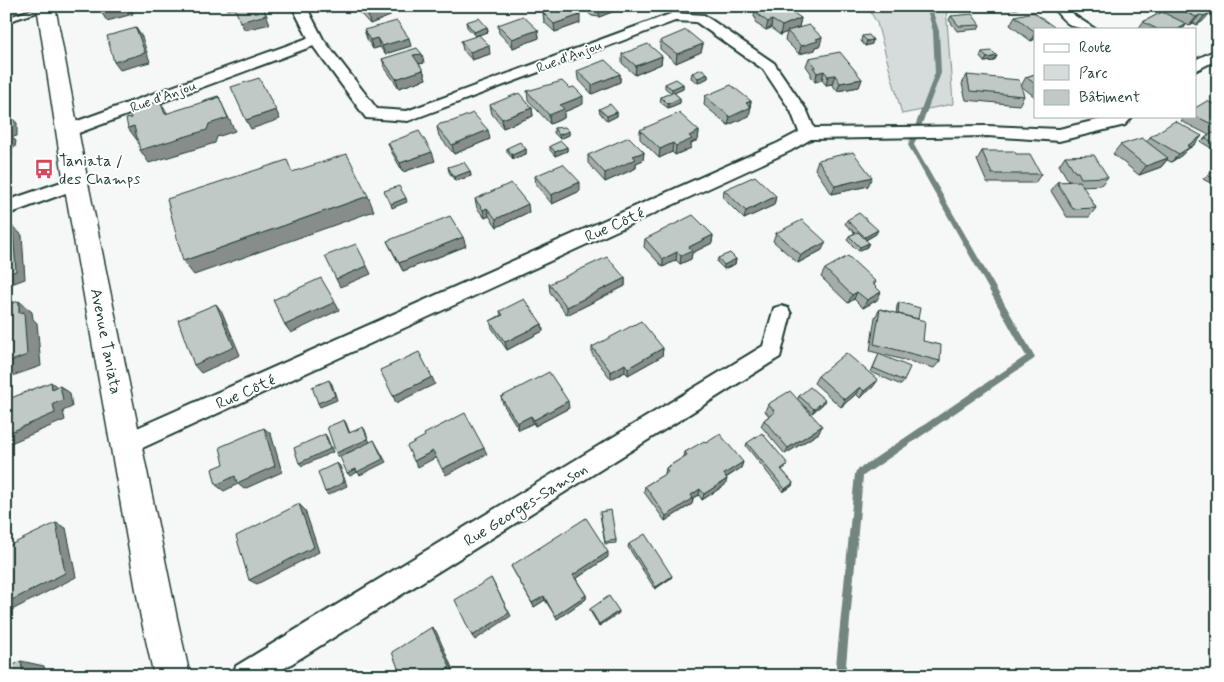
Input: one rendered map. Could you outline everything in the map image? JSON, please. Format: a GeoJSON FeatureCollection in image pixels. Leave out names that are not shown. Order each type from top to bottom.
{"type":"FeatureCollection","features":[{"type":"Feature","properties":{"kind":"main road","name":"Avenue Taniata"},"geometry":{"type":"LineString","coordinates":[[46,7],[76,183],[128,444],[159,618],[172,676]]}},
{"type":"Feature","properties":{"kind":"street","name":"Rue d'Anjou"},"geometry":{"type":"LineString","coordinates":[[299,6],[316,40],[372,114],[408,116],[672,17],[699,18],[769,66],[799,111],[808,134]]}},
{"type":"Feature","properties":{"kind":"street"},"geometry":{"type":"LineString","coordinates":[[1059,6],[1070,19],[1086,28]]}},
{"type":"Feature","properties":{"kind":"street","name":"Rue d'Anjou"},"geometry":{"type":"LineString","coordinates":[[67,131],[316,40]]}},
{"type":"Feature","properties":{"kind":"street"},"geometry":{"type":"LineString","coordinates":[[1196,65],[1218,53]]}},
{"type":"Feature","properties":{"kind":"street","name":"Rue Côté"},"geometry":{"type":"LineString","coordinates":[[128,444],[784,147],[808,134],[987,131],[1059,135],[1122,118]]}},
{"type":"Feature","properties":{"kind":"street"},"geometry":{"type":"LineString","coordinates":[[6,208],[76,183]]}},
{"type":"Feature","properties":{"kind":"street","name":"Rue Georges-Samson"},"geometry":{"type":"LineString","coordinates":[[246,676],[772,351],[781,314]]}},
{"type":"Feature","properties":{"kind":"lane"},"geometry":{"type":"LineString","coordinates":[[6,20],[46,7]]}},
{"type":"Feature","properties":{"kind":"green space"},"geometry":{"type":"Polygon","coordinates":[[[867,6],[946,6],[953,104],[902,114],[877,23],[867,6]]]}},
{"type":"Feature","properties":{"kind":"building"},"geometry":{"type":"Polygon","coordinates":[[[99,6],[125,6],[101,12],[99,6]]]}},
{"type":"Feature","properties":{"kind":"building"},"geometry":{"type":"Polygon","coordinates":[[[263,6],[266,15],[240,22],[235,8],[263,6]]]}},
{"type":"Feature","properties":{"kind":"building"},"geometry":{"type":"Polygon","coordinates":[[[359,6],[386,6],[388,7],[368,15],[359,6]]]}},
{"type":"Feature","properties":{"kind":"building"},"geometry":{"type":"Polygon","coordinates":[[[562,6],[570,6],[580,15],[554,24],[543,13],[562,6]]]}},
{"type":"Feature","properties":{"kind":"building"},"geometry":{"type":"Polygon","coordinates":[[[590,6],[605,6],[599,8],[590,6]]]}},
{"type":"Feature","properties":{"kind":"building"},"geometry":{"type":"Polygon","coordinates":[[[760,6],[783,6],[801,18],[782,26],[772,20],[768,22],[757,14],[761,12],[755,8],[760,6]]]}},
{"type":"Feature","properties":{"kind":"building"},"geometry":{"type":"Polygon","coordinates":[[[1173,6],[1206,6],[1208,7],[1204,10],[1210,13],[1196,17],[1173,6]]]}},
{"type":"Feature","properties":{"kind":"building"},"geometry":{"type":"Polygon","coordinates":[[[1033,12],[1054,27],[1034,28],[1034,31],[1015,16],[1033,12]]]}},
{"type":"Feature","properties":{"kind":"building"},"geometry":{"type":"Polygon","coordinates":[[[1162,12],[1187,24],[1180,28],[1155,28],[1143,22],[1162,12]]]}},
{"type":"Feature","properties":{"kind":"building"},"geometry":{"type":"Polygon","coordinates":[[[972,14],[980,25],[959,26],[951,16],[972,14]]]}},
{"type":"Feature","properties":{"kind":"building"},"geometry":{"type":"Polygon","coordinates":[[[523,16],[538,30],[512,39],[498,25],[523,16]]]}},
{"type":"Feature","properties":{"kind":"building"},"geometry":{"type":"Polygon","coordinates":[[[479,18],[487,27],[474,32],[466,22],[479,18]]]}},
{"type":"Feature","properties":{"kind":"building"},"geometry":{"type":"Polygon","coordinates":[[[397,21],[409,38],[382,46],[377,38],[370,40],[364,30],[397,21]]]}},
{"type":"Feature","properties":{"kind":"building"},"geometry":{"type":"Polygon","coordinates":[[[809,25],[822,37],[816,39],[818,41],[801,46],[787,31],[809,25]]]}},
{"type":"Feature","properties":{"kind":"building"},"geometry":{"type":"Polygon","coordinates":[[[136,28],[145,53],[114,62],[107,36],[136,28]]]}},
{"type":"Feature","properties":{"kind":"building"},"geometry":{"type":"Polygon","coordinates":[[[686,30],[703,44],[677,54],[660,41],[686,30]]]}},
{"type":"Feature","properties":{"kind":"building"},"geometry":{"type":"Polygon","coordinates":[[[479,35],[489,45],[470,52],[461,41],[479,35]]]}},
{"type":"Feature","properties":{"kind":"building"},"geometry":{"type":"Polygon","coordinates":[[[869,35],[873,40],[867,41],[862,36],[869,35]]]}},
{"type":"Feature","properties":{"kind":"building"},"geometry":{"type":"Polygon","coordinates":[[[648,44],[662,56],[636,66],[622,54],[648,44]]]}},
{"type":"Feature","properties":{"kind":"building"},"geometry":{"type":"Polygon","coordinates":[[[417,48],[422,54],[413,55],[423,70],[396,79],[382,59],[417,48]]]}},
{"type":"Feature","properties":{"kind":"building"},"geometry":{"type":"Polygon","coordinates":[[[992,51],[997,56],[987,58],[982,52],[992,51]]]}},
{"type":"Feature","properties":{"kind":"building"},"geometry":{"type":"Polygon","coordinates":[[[840,52],[862,79],[840,83],[835,75],[828,76],[824,71],[817,73],[813,67],[816,67],[809,58],[840,52]]]}},
{"type":"Feature","properties":{"kind":"building"},"geometry":{"type":"Polygon","coordinates":[[[605,60],[620,74],[592,85],[577,71],[605,60]]]}},
{"type":"Feature","properties":{"kind":"building"},"geometry":{"type":"Polygon","coordinates":[[[702,69],[708,74],[698,78],[692,73],[702,69]]]}},
{"type":"Feature","properties":{"kind":"building"},"geometry":{"type":"Polygon","coordinates":[[[1034,74],[1034,83],[1026,77],[1034,74]]]}},
{"type":"Feature","properties":{"kind":"building"},"geometry":{"type":"Polygon","coordinates":[[[967,75],[1019,80],[1024,96],[970,91],[967,75]]]}},
{"type":"Feature","properties":{"kind":"building"},"geometry":{"type":"Polygon","coordinates":[[[259,78],[276,110],[246,120],[231,87],[259,78]]]}},
{"type":"Feature","properties":{"kind":"building"},"geometry":{"type":"Polygon","coordinates":[[[676,79],[683,84],[672,89],[665,84],[676,79]]]}},
{"type":"Feature","properties":{"kind":"building"},"geometry":{"type":"Polygon","coordinates":[[[562,81],[569,88],[574,87],[583,96],[560,105],[564,109],[549,115],[527,91],[562,81]]]}},
{"type":"Feature","properties":{"kind":"building"},"geometry":{"type":"Polygon","coordinates":[[[731,85],[751,101],[746,103],[751,107],[730,117],[705,96],[731,85]]]}},
{"type":"Feature","properties":{"kind":"building"},"geometry":{"type":"Polygon","coordinates":[[[673,92],[680,98],[668,104],[661,97],[673,92]]]}},
{"type":"Feature","properties":{"kind":"building"},"geometry":{"type":"Polygon","coordinates":[[[519,93],[532,108],[502,119],[490,105],[519,93]]]}},
{"type":"Feature","properties":{"kind":"building"},"geometry":{"type":"Polygon","coordinates":[[[218,96],[203,103],[202,101],[218,96]]]}},
{"type":"Feature","properties":{"kind":"building"},"geometry":{"type":"Polygon","coordinates":[[[219,97],[228,118],[209,124],[207,130],[140,150],[134,126],[128,128],[126,119],[131,118],[130,113],[139,110],[138,108],[160,101],[165,114],[219,97]]]}},
{"type":"Feature","properties":{"kind":"building"},"geometry":{"type":"Polygon","coordinates":[[[1207,101],[1218,107],[1218,127],[1196,116],[1196,107],[1207,101]]]}},
{"type":"Feature","properties":{"kind":"building"},"geometry":{"type":"Polygon","coordinates":[[[610,104],[617,112],[607,116],[599,109],[610,104]]]}},
{"type":"Feature","properties":{"kind":"building"},"geometry":{"type":"Polygon","coordinates":[[[473,113],[488,130],[452,145],[437,127],[440,124],[473,113]]]}},
{"type":"Feature","properties":{"kind":"building"},"geometry":{"type":"Polygon","coordinates":[[[679,113],[699,131],[689,136],[692,139],[676,146],[673,143],[660,149],[640,130],[679,113]]]}},
{"type":"Feature","properties":{"kind":"building"},"geometry":{"type":"Polygon","coordinates":[[[6,115],[9,115],[9,127],[6,128],[6,115]]]}},
{"type":"Feature","properties":{"kind":"building"},"geometry":{"type":"Polygon","coordinates":[[[1175,121],[1202,136],[1179,154],[1150,137],[1175,121]]]}},
{"type":"Feature","properties":{"kind":"building"},"geometry":{"type":"Polygon","coordinates":[[[565,127],[569,131],[559,135],[554,128],[565,127]]]}},
{"type":"Feature","properties":{"kind":"building"},"geometry":{"type":"Polygon","coordinates":[[[419,131],[432,152],[400,163],[388,143],[419,131]]]}},
{"type":"Feature","properties":{"kind":"building"},"geometry":{"type":"Polygon","coordinates":[[[1213,133],[1218,135],[1218,145],[1205,138],[1213,133]]]}},
{"type":"Feature","properties":{"kind":"building"},"geometry":{"type":"Polygon","coordinates":[[[629,137],[644,152],[633,156],[636,159],[605,173],[588,155],[629,137]]]}},
{"type":"Feature","properties":{"kind":"building"},"geometry":{"type":"Polygon","coordinates":[[[1142,138],[1168,158],[1146,166],[1120,145],[1142,138]]]}},
{"type":"Feature","properties":{"kind":"building"},"geometry":{"type":"Polygon","coordinates":[[[561,141],[567,147],[555,152],[550,146],[561,141]]]}},
{"type":"Feature","properties":{"kind":"building"},"geometry":{"type":"Polygon","coordinates":[[[520,142],[526,149],[512,155],[507,148],[520,142]]]}},
{"type":"Feature","properties":{"kind":"building"},"geometry":{"type":"Polygon","coordinates":[[[982,151],[1014,151],[1016,154],[1030,154],[1041,174],[992,174],[982,151]]]}},
{"type":"Feature","properties":{"kind":"building"},"geometry":{"type":"Polygon","coordinates":[[[853,152],[872,177],[835,186],[818,160],[853,152]]]}},
{"type":"Feature","properties":{"kind":"building"},"geometry":{"type":"Polygon","coordinates":[[[347,154],[368,196],[183,261],[167,199],[287,160],[292,172],[347,154]]]}},
{"type":"Feature","properties":{"kind":"building"},"geometry":{"type":"Polygon","coordinates":[[[1094,155],[1108,177],[1081,178],[1065,156],[1094,155]]]}},
{"type":"Feature","properties":{"kind":"building"},"geometry":{"type":"Polygon","coordinates":[[[464,162],[470,171],[454,177],[448,167],[464,162]]]}},
{"type":"Feature","properties":{"kind":"building"},"geometry":{"type":"Polygon","coordinates":[[[563,164],[580,182],[551,195],[535,176],[563,164]]]}},
{"type":"Feature","properties":{"kind":"building"},"geometry":{"type":"Polygon","coordinates":[[[1212,171],[1218,175],[1216,180],[1207,175],[1212,171]]]}},
{"type":"Feature","properties":{"kind":"building"},"geometry":{"type":"Polygon","coordinates":[[[755,176],[776,196],[746,211],[724,190],[755,176]]]}},
{"type":"Feature","properties":{"kind":"building"},"geometry":{"type":"Polygon","coordinates":[[[1080,181],[1096,208],[1073,209],[1057,182],[1080,181]]]}},
{"type":"Feature","properties":{"kind":"building"},"geometry":{"type":"Polygon","coordinates":[[[511,183],[528,204],[496,219],[487,208],[483,210],[475,199],[511,183]]]}},
{"type":"Feature","properties":{"kind":"building"},"geometry":{"type":"Polygon","coordinates":[[[399,186],[406,198],[391,204],[384,191],[399,186]]]}},
{"type":"Feature","properties":{"kind":"building"},"geometry":{"type":"Polygon","coordinates":[[[859,213],[878,230],[865,237],[847,220],[859,213]]]}},
{"type":"Feature","properties":{"kind":"building"},"geometry":{"type":"Polygon","coordinates":[[[693,215],[713,235],[689,247],[692,251],[681,256],[677,252],[663,259],[645,239],[693,215]]]}},
{"type":"Feature","properties":{"kind":"building"},"geometry":{"type":"Polygon","coordinates":[[[450,216],[463,237],[399,263],[387,241],[450,216]]]}},
{"type":"Feature","properties":{"kind":"building"},"geometry":{"type":"Polygon","coordinates":[[[802,220],[826,242],[801,255],[776,233],[802,220]]]}},
{"type":"Feature","properties":{"kind":"building"},"geometry":{"type":"Polygon","coordinates":[[[13,227],[16,271],[6,275],[6,229],[13,227]]]}},
{"type":"Feature","properties":{"kind":"building"},"geometry":{"type":"Polygon","coordinates":[[[858,232],[869,243],[860,247],[849,236],[858,232]]]}},
{"type":"Feature","properties":{"kind":"building"},"geometry":{"type":"Polygon","coordinates":[[[356,244],[367,266],[336,279],[325,256],[356,244]]]}},
{"type":"Feature","properties":{"kind":"building"},"geometry":{"type":"Polygon","coordinates":[[[730,253],[736,259],[724,265],[718,258],[730,253]]]}},
{"type":"Feature","properties":{"kind":"building"},"geometry":{"type":"Polygon","coordinates":[[[848,256],[876,282],[872,283],[881,292],[867,300],[857,292],[852,295],[825,269],[848,256]]]}},
{"type":"Feature","properties":{"kind":"building"},"geometry":{"type":"Polygon","coordinates":[[[607,257],[625,278],[567,307],[549,284],[607,257]]]}},
{"type":"Feature","properties":{"kind":"building"},"geometry":{"type":"Polygon","coordinates":[[[321,278],[335,302],[285,325],[273,300],[321,278]]]}},
{"type":"Feature","properties":{"kind":"building"},"geometry":{"type":"Polygon","coordinates":[[[524,299],[542,324],[505,342],[490,321],[503,315],[500,311],[524,299]]]}},
{"type":"Feature","properties":{"kind":"building"},"geometry":{"type":"Polygon","coordinates":[[[19,301],[19,313],[24,312],[27,355],[6,363],[6,305],[19,301]]]}},
{"type":"Feature","properties":{"kind":"building"},"geometry":{"type":"Polygon","coordinates":[[[899,302],[920,308],[918,319],[898,314],[899,302]]]}},
{"type":"Feature","properties":{"kind":"building"},"geometry":{"type":"Polygon","coordinates":[[[216,304],[234,347],[194,365],[178,320],[216,304]]]}},
{"type":"Feature","properties":{"kind":"building"},"geometry":{"type":"Polygon","coordinates":[[[880,309],[925,321],[923,341],[941,345],[940,361],[874,344],[880,309]]]}},
{"type":"Feature","properties":{"kind":"building"},"geometry":{"type":"Polygon","coordinates":[[[641,321],[663,348],[628,368],[625,364],[611,372],[592,347],[641,321]]]}},
{"type":"Feature","properties":{"kind":"building"},"geometry":{"type":"Polygon","coordinates":[[[419,352],[432,377],[393,396],[380,370],[419,352]]]}},
{"type":"Feature","properties":{"kind":"building"},"geometry":{"type":"Polygon","coordinates":[[[846,353],[878,380],[864,391],[860,387],[845,400],[818,376],[846,353]]]}},
{"type":"Feature","properties":{"kind":"building"},"geometry":{"type":"Polygon","coordinates":[[[879,354],[910,367],[904,381],[873,368],[879,354]]]}},
{"type":"Feature","properties":{"kind":"building"},"geometry":{"type":"Polygon","coordinates":[[[549,372],[568,401],[534,420],[531,416],[517,423],[501,397],[549,372]]]}},
{"type":"Feature","properties":{"kind":"building"},"geometry":{"type":"Polygon","coordinates":[[[329,380],[335,396],[318,403],[312,387],[329,380]]]}},
{"type":"Feature","properties":{"kind":"building"},"geometry":{"type":"Polygon","coordinates":[[[51,382],[52,389],[60,386],[63,400],[53,404],[55,413],[6,434],[6,400],[51,382]]]}},
{"type":"Feature","properties":{"kind":"building"},"geometry":{"type":"Polygon","coordinates":[[[810,387],[825,400],[814,409],[799,396],[810,387]]]}},
{"type":"Feature","properties":{"kind":"building"},"geometry":{"type":"Polygon","coordinates":[[[790,391],[822,426],[788,448],[764,420],[775,412],[768,404],[790,391]]]}},
{"type":"Feature","properties":{"kind":"building"},"geometry":{"type":"Polygon","coordinates":[[[465,413],[484,448],[442,469],[433,451],[414,461],[407,446],[425,436],[424,434],[465,413]]]}},
{"type":"Feature","properties":{"kind":"building"},"geometry":{"type":"Polygon","coordinates":[[[344,420],[349,433],[363,427],[368,439],[336,453],[327,427],[344,420]]]}},
{"type":"Feature","properties":{"kind":"building"},"geometry":{"type":"Polygon","coordinates":[[[264,428],[275,466],[237,483],[235,476],[216,485],[212,469],[224,464],[220,447],[264,428]]]}},
{"type":"Feature","properties":{"kind":"building"},"geometry":{"type":"Polygon","coordinates":[[[762,433],[788,464],[781,469],[793,483],[785,489],[747,443],[762,433]]]}},
{"type":"Feature","properties":{"kind":"building"},"geometry":{"type":"Polygon","coordinates":[[[325,434],[330,449],[299,463],[294,448],[325,434]]]}},
{"type":"Feature","properties":{"kind":"building"},"geometry":{"type":"Polygon","coordinates":[[[720,434],[743,462],[724,474],[727,479],[704,494],[700,489],[691,495],[693,498],[666,516],[645,486],[668,472],[666,468],[687,455],[685,452],[704,441],[706,443],[720,434]]]}},
{"type":"Feature","properties":{"kind":"building"},"geometry":{"type":"Polygon","coordinates":[[[374,440],[383,459],[357,472],[356,469],[347,473],[340,457],[374,440]]]}},
{"type":"Feature","properties":{"kind":"building"},"geometry":{"type":"Polygon","coordinates":[[[337,463],[344,482],[325,492],[318,472],[337,463]]]}},
{"type":"Feature","properties":{"kind":"building"},"geometry":{"type":"Polygon","coordinates":[[[299,504],[314,547],[249,580],[236,536],[299,504]]]}},
{"type":"Feature","properties":{"kind":"building"},"geometry":{"type":"Polygon","coordinates":[[[611,510],[616,540],[605,542],[600,512],[611,510]]]}},
{"type":"Feature","properties":{"kind":"building"},"geometry":{"type":"Polygon","coordinates":[[[586,518],[608,552],[573,575],[586,595],[555,616],[544,596],[532,603],[511,566],[586,518]]]}},
{"type":"Feature","properties":{"kind":"building"},"geometry":{"type":"Polygon","coordinates":[[[56,523],[65,573],[6,603],[6,547],[56,523]]]}},
{"type":"Feature","properties":{"kind":"building"},"geometry":{"type":"Polygon","coordinates":[[[645,534],[672,576],[656,587],[629,544],[645,534]]]}},
{"type":"Feature","properties":{"kind":"building"},"geometry":{"type":"Polygon","coordinates":[[[491,578],[509,613],[472,636],[455,600],[491,578]]]}},
{"type":"Feature","properties":{"kind":"building"},"geometry":{"type":"Polygon","coordinates":[[[609,596],[619,611],[599,624],[590,609],[609,596]]]}},
{"type":"Feature","properties":{"kind":"building"},"geometry":{"type":"Polygon","coordinates":[[[432,627],[450,667],[435,676],[401,676],[392,652],[432,627]]]}},
{"type":"Feature","properties":{"kind":"building"},"geometry":{"type":"Polygon","coordinates":[[[21,661],[23,676],[6,676],[6,669],[21,661]]]}},
{"type":"Feature","properties":{"kind":"waterway"},"geometry":{"type":"LineString","coordinates":[[840,676],[859,474],[1031,357],[911,145],[938,73],[936,31],[928,6]]}},
{"type":"Feature","properties":{"kind":"place","name":"Taniata / des Champs"},"geometry":{"type":"Point","coordinates":[44,169]}}]}
